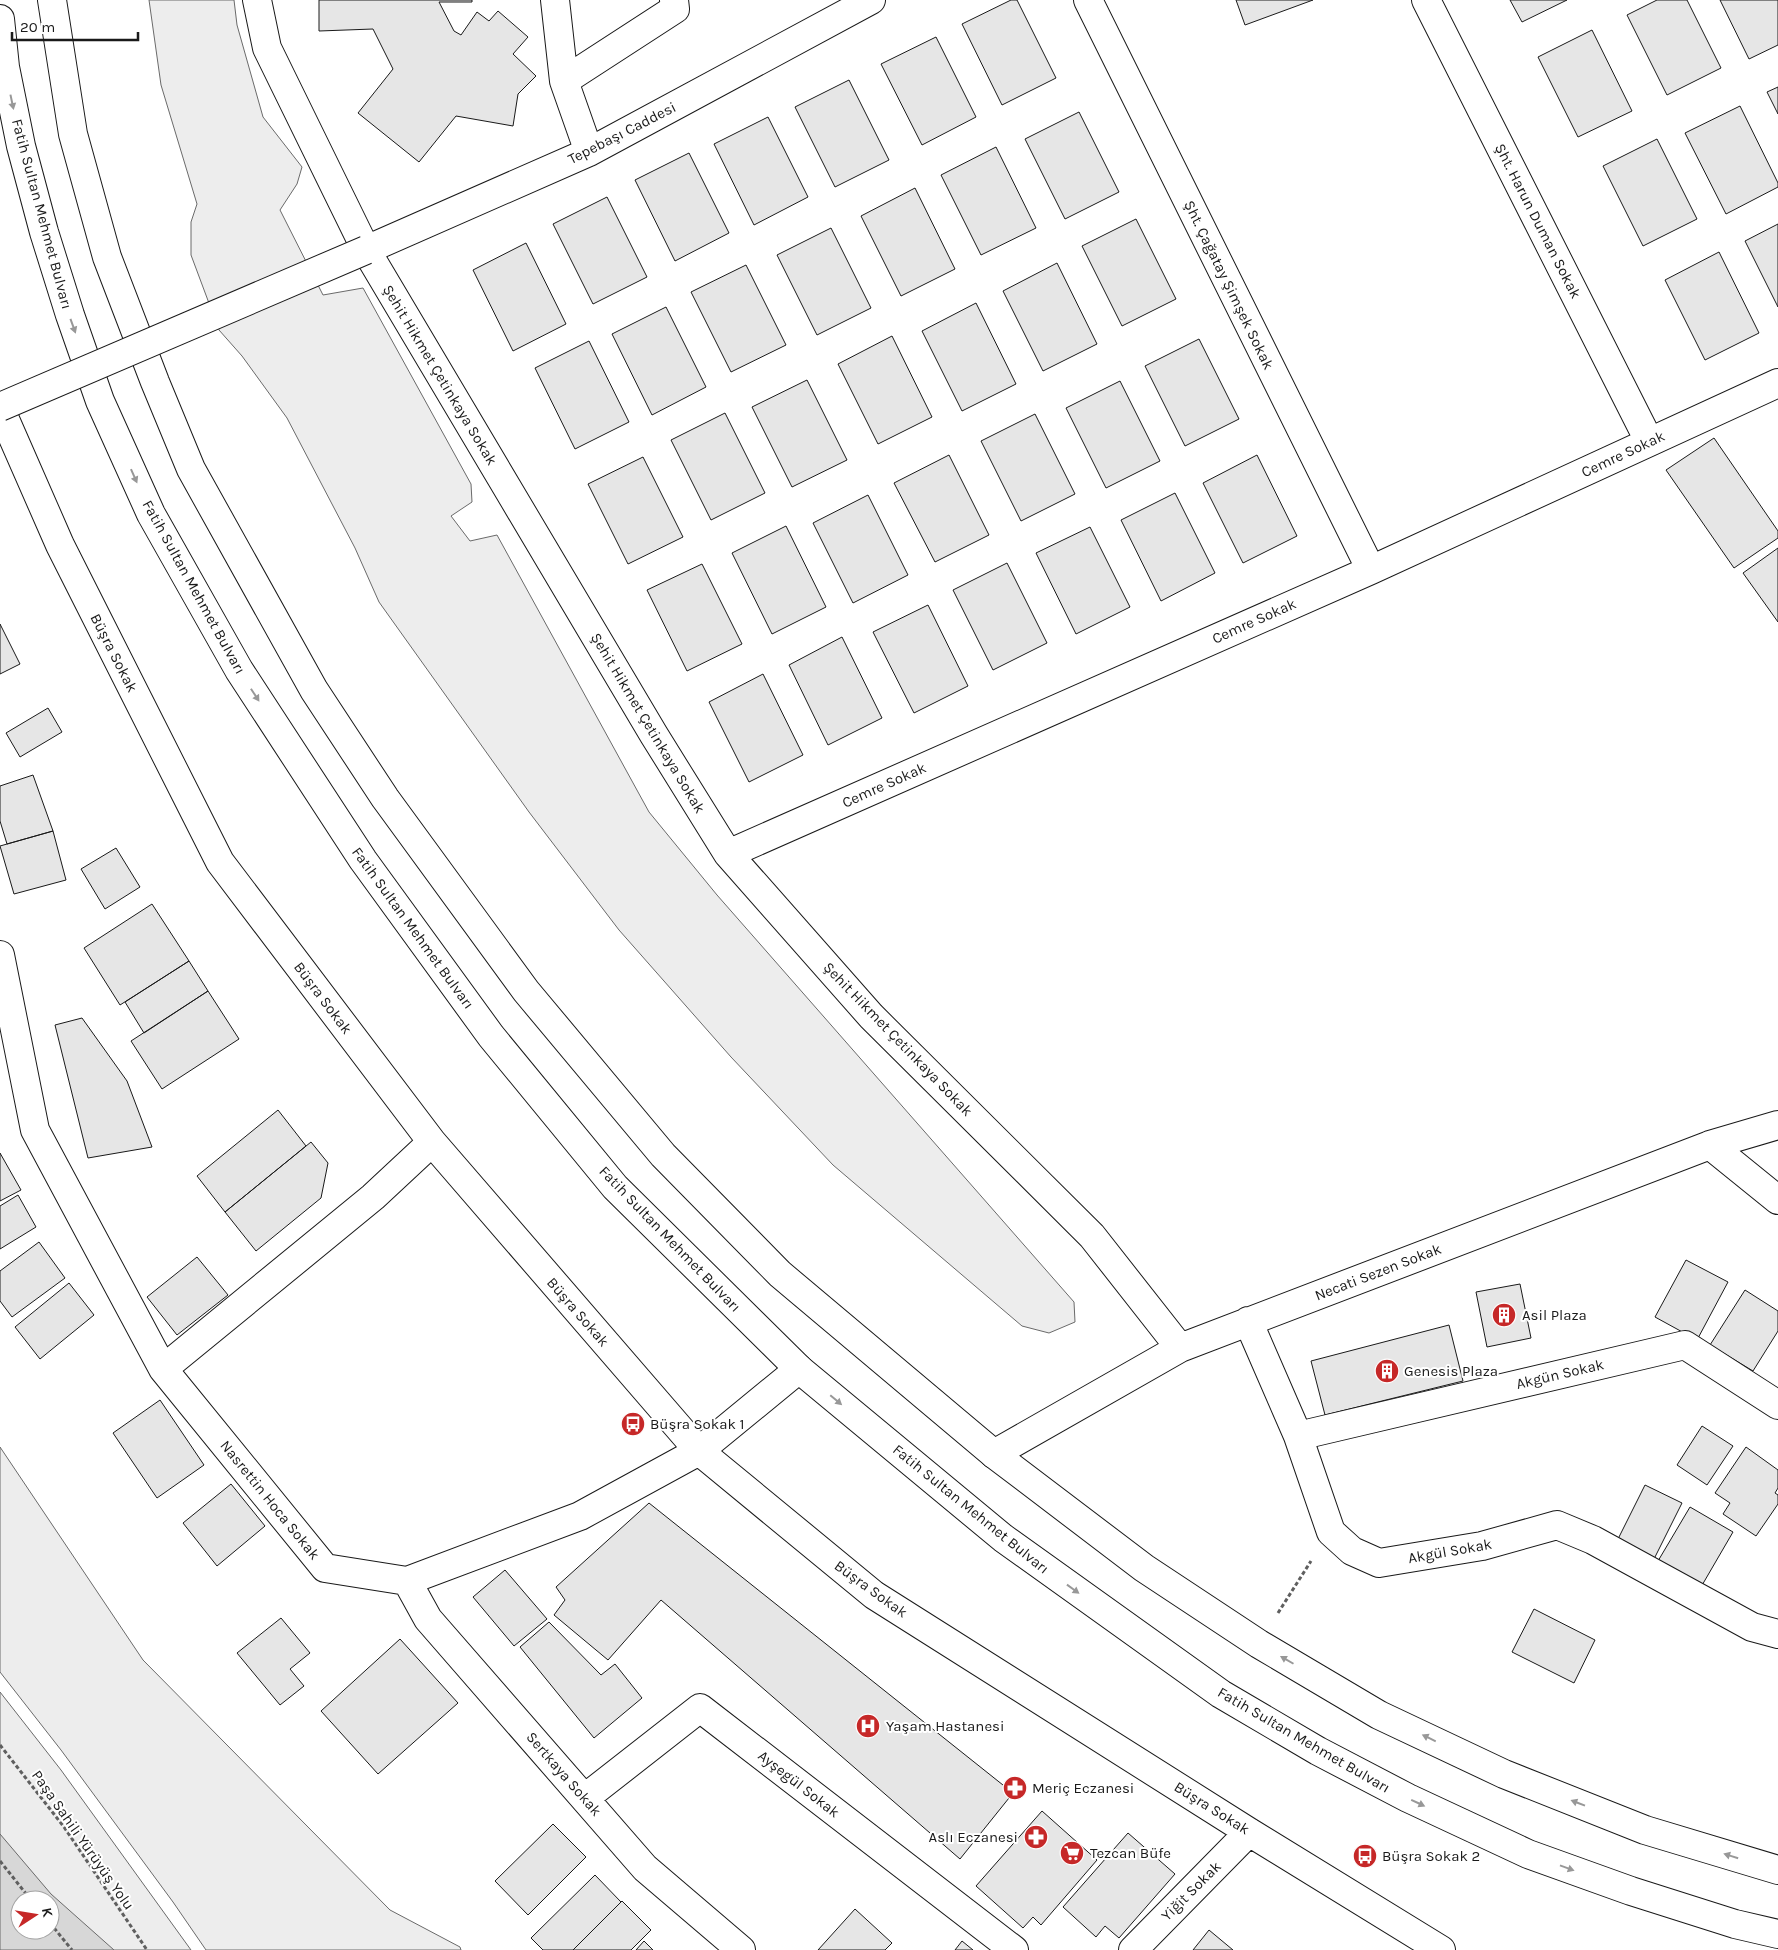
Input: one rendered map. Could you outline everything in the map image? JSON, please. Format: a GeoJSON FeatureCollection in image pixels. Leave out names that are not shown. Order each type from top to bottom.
{"type":"FeatureCollection","features":[{"type":"Feature","properties":{"kind":"street"},"geometry":{"type":"LineString","coordinates":[[52,0],[73,134],[107,257],[191,469],[314,690],[385,798],[526,991],[664,1155],[780,1274],[994,1454],[1144,1568],[1259,1644],[1379,1715],[1504,1774],[1645,1830],[1778,1870]]}},
{"type":"Feature","properties":{"kind":"street","name":"Şehit Hikmet Çetinkaya Sokak"},"geometry":{"type":"LineString","coordinates":[[257,0],[267,48],[366,250],[654,735],[728,854],[871,1016],[1092,1236],[1180,1348]]}},
{"type":"Feature","properties":{"kind":"street"},"geometry":{"type":"LineString","coordinates":[[555,0],[564,81],[589,152]]}},
{"type":"Feature","properties":{"kind":"street"},"geometry":{"type":"LineString","coordinates":[[564,81],[675,9],[674,0]]}},
{"type":"Feature","properties":{"kind":"street","name":"Tepebaşı Caddesi"},"geometry":{"type":"LineString","coordinates":[[0,407],[589,152],[871,0]]}},
{"type":"Feature","properties":{"kind":"street","name":"Şht. Çağatay Şimşek Sokak"},"geometry":{"type":"LineString","coordinates":[[1088,0],[1371,570]]}},
{"type":"Feature","properties":{"kind":"street","name":"Şht. Harun Duman Sokak"},"geometry":{"type":"LineString","coordinates":[[1426,0],[1649,442]]}},
{"type":"Feature","properties":{"kind":"street","name":"Fatih Sultan Mehmet Bulvarı"},"geometry":{"type":"LineString","coordinates":[[0,19],[5,67],[21,146],[44,232],[100,401],[151,514],[239,670],[363,860],[491,1036],[615,1187],[799,1369],[1003,1538],[1221,1694],[1318,1750],[1408,1798],[1528,1854],[1631,1891],[1735,1924],[1778,1934]]}},
{"type":"Feature","properties":{"kind":"street","name":"Cemre Sokak"},"geometry":{"type":"LineString","coordinates":[[728,854],[1371,570],[1777,384]]}},
{"type":"Feature","properties":{"kind":"street","name":"Büşra Sokak"},"geometry":{"type":"LineString","coordinates":[[0,407],[60,545],[220,862],[432,1142],[610,1351],[699,1451],[874,1595],[1249,1832],[1441,1950]]}},
{"type":"Feature","properties":{"kind":"street","name":"Nasrettin Hoca Sokak"},"geometry":{"type":"LineString","coordinates":[[0,955],[35,1130],[163,1369],[325,1568],[407,1581],[580,1516],[699,1451],[799,1369]]}},
{"type":"Feature","properties":{"kind":"street","name":"Necati Sezen Sokak"},"geometry":{"type":"LineString","coordinates":[[994,1454],[1180,1348],[1710,1145],[1778,1125]]}},
{"type":"Feature","properties":{"kind":"street"},"geometry":{"type":"LineString","coordinates":[[163,1369],[373,1198],[432,1142]]}},
{"type":"Feature","properties":{"kind":"street"},"geometry":{"type":"LineString","coordinates":[[1710,1145],[1778,1200]]}},
{"type":"Feature","properties":{"kind":"street","name":"Akgül Sokak"},"geometry":{"type":"LineString","coordinates":[[1248,1321],[1298,1436],[1331,1532],[1352,1551],[1379,1563],[1482,1546],[1557,1525],[1593,1540],[1752,1627],[1778,1634]]}},
{"type":"Feature","properties":{"kind":"street","name":"Akgün Sokak"},"geometry":{"type":"LineString","coordinates":[[1298,1436],[1685,1345],[1778,1405]]}},
{"type":"Feature","properties":{"kind":"street","name":"Sertkaya Sokak"},"geometry":{"type":"LineString","coordinates":[[407,1581],[428,1619],[645,1868],[741,1950]]}},
{"type":"Feature","properties":{"kind":"street","name":"Ayşegül Sokak"},"geometry":{"type":"LineString","coordinates":[[585,1798],[700,1708],[1014,1950]]}},
{"type":"Feature","properties":{"kind":"street","name":"Yiğit Sokak"},"geometry":{"type":"LineString","coordinates":[[1133,1950],[1249,1832]]}},
{"type":"Feature","properties":{"kind":"path"},"geometry":{"type":"LineString","coordinates":[[1259,1644],[1315,1554],[1331,1532]]}},
{"type":"Feature","properties":{"kind":"path","name":"Paşa Sahili Yürüyüş Yolu"},"geometry":{"type":"LineString","coordinates":[[0,1745],[64,1827],[147,1950]]}},
{"type":"Feature","properties":{"kind":"path"},"geometry":{"type":"LineString","coordinates":[[0,1862],[23,1890]]}},
{"type":"Feature","properties":{"kind":"path"},"geometry":{"type":"LineString","coordinates":[[60,1935],[72,1950]]}},
{"type":"Feature","properties":{"kind":"shaded area"},"geometry":{"type":"Polygon","coordinates":[[[149,0],[234,0],[237,25],[263,117],[302,167],[297,184],[280,210],[323,295],[363,288],[471,484],[472,502],[451,516],[470,541],[497,535],[649,812],[717,895],[1074,1302],[1075,1322],[1049,1333],[1022,1326],[833,1165],[731,1057],[619,930],[529,812],[379,602],[355,548],[287,418],[242,356],[219,330],[191,255],[191,222],[197,204],[161,85],[149,0]]]}},
{"type":"Feature","properties":{"kind":"shaded area"},"geometry":{"type":"Polygon","coordinates":[[[0,1447],[143,1660],[390,1910],[460,1947],[461,1950],[206,1950],[61,1750],[0,1672],[0,1447]]]}},
{"type":"Feature","properties":{"kind":"shaded area"},"geometry":{"type":"Polygon","coordinates":[[[0,1692],[61,1770],[191,1950],[38,1950],[44,1940],[60,1940],[60,1890],[10,1890],[10,1902],[0,1902],[0,1692]]]}},
{"type":"Feature","properties":{"kind":"shaded area"},"geometry":{"type":"Polygon","coordinates":[[[0,1834],[48,1890],[10,1890],[10,1940],[60,1940],[60,1902],[114,1950],[0,1950],[0,1834]]]}},
{"type":"Feature","properties":{"kind":"building"},"geometry":{"type":"Polygon","coordinates":[[[319,0],[472,0],[472,2],[439,2],[454,31],[461,35],[477,12],[489,21],[498,11],[528,37],[513,54],[536,76],[518,94],[513,126],[456,116],[419,162],[358,113],[393,69],[373,29],[319,31],[319,0]]]}},
{"type":"Feature","properties":{"kind":"building"},"geometry":{"type":"Polygon","coordinates":[[[1011,0],[1017,0],[1056,78],[1002,105],[962,24],[1011,0]]]}},
{"type":"Feature","properties":{"kind":"building"},"geometry":{"type":"Polygon","coordinates":[[[1236,0],[1313,0],[1245,25],[1236,0]]]}},
{"type":"Feature","properties":{"kind":"building"},"geometry":{"type":"Polygon","coordinates":[[[1510,0],[1567,0],[1522,22],[1510,0]]]}},
{"type":"Feature","properties":{"kind":"building"},"geometry":{"type":"Polygon","coordinates":[[[1657,0],[1687,0],[1721,68],[1667,95],[1627,15],[1657,0]]]}},
{"type":"Feature","properties":{"kind":"building"},"geometry":{"type":"Polygon","coordinates":[[[1720,0],[1778,0],[1778,45],[1749,59],[1720,0]]]}},
{"type":"Feature","properties":{"kind":"building"},"geometry":{"type":"Polygon","coordinates":[[[1592,30],[1632,111],[1578,137],[1538,57],[1592,30]]]}},
{"type":"Feature","properties":{"kind":"building"},"geometry":{"type":"Polygon","coordinates":[[[936,37],[976,117],[922,145],[881,64],[936,37]]]}},
{"type":"Feature","properties":{"kind":"building"},"geometry":{"type":"Polygon","coordinates":[[[849,80],[889,160],[835,187],[795,107],[849,80]]]}},
{"type":"Feature","properties":{"kind":"building"},"geometry":{"type":"Polygon","coordinates":[[[1778,87],[1778,114],[1767,92],[1778,87]]]}},
{"type":"Feature","properties":{"kind":"building"},"geometry":{"type":"Polygon","coordinates":[[[1740,106],[1778,183],[1778,187],[1726,214],[1685,133],[1740,106]]]}},
{"type":"Feature","properties":{"kind":"building"},"geometry":{"type":"Polygon","coordinates":[[[1079,112],[1119,192],[1065,219],[1025,139],[1079,112]]]}},
{"type":"Feature","properties":{"kind":"building"},"geometry":{"type":"Polygon","coordinates":[[[768,117],[808,197],[754,225],[714,144],[768,117]]]}},
{"type":"Feature","properties":{"kind":"building"},"geometry":{"type":"Polygon","coordinates":[[[1657,139],[1697,219],[1643,246],[1603,166],[1657,139]]]}},
{"type":"Feature","properties":{"kind":"building"},"geometry":{"type":"Polygon","coordinates":[[[996,147],[1036,228],[981,255],[941,175],[996,147]]]}},
{"type":"Feature","properties":{"kind":"building"},"geometry":{"type":"Polygon","coordinates":[[[689,153],[729,233],[675,261],[635,180],[689,153]]]}},
{"type":"Feature","properties":{"kind":"building"},"geometry":{"type":"Polygon","coordinates":[[[915,188],[955,269],[901,296],[861,216],[915,188]]]}},
{"type":"Feature","properties":{"kind":"building"},"geometry":{"type":"Polygon","coordinates":[[[607,197],[647,277],[593,304],[553,224],[607,197]]]}},
{"type":"Feature","properties":{"kind":"building"},"geometry":{"type":"Polygon","coordinates":[[[1136,219],[1176,299],[1122,326],[1082,246],[1136,219]]]}},
{"type":"Feature","properties":{"kind":"building"},"geometry":{"type":"Polygon","coordinates":[[[1778,224],[1778,307],[1745,241],[1778,224]]]}},
{"type":"Feature","properties":{"kind":"building"},"geometry":{"type":"Polygon","coordinates":[[[831,228],[871,308],[817,335],[777,255],[831,228]]]}},
{"type":"Feature","properties":{"kind":"building"},"geometry":{"type":"Polygon","coordinates":[[[526,243],[566,324],[513,351],[473,270],[526,243]]]}},
{"type":"Feature","properties":{"kind":"building"},"geometry":{"type":"Polygon","coordinates":[[[1719,252],[1759,333],[1705,360],[1665,280],[1719,252]]]}},
{"type":"Feature","properties":{"kind":"building"},"geometry":{"type":"Polygon","coordinates":[[[1057,263],[1097,344],[1043,371],[1003,291],[1057,263]]]}},
{"type":"Feature","properties":{"kind":"building"},"geometry":{"type":"Polygon","coordinates":[[[746,265],[786,345],[731,372],[691,292],[746,265]]]}},
{"type":"Feature","properties":{"kind":"building"},"geometry":{"type":"Polygon","coordinates":[[[976,303],[1016,384],[962,411],[922,331],[976,303]]]}},
{"type":"Feature","properties":{"kind":"building"},"geometry":{"type":"Polygon","coordinates":[[[666,307],[706,387],[652,415],[612,334],[666,307]]]}},
{"type":"Feature","properties":{"kind":"building"},"geometry":{"type":"Polygon","coordinates":[[[892,336],[932,417],[878,444],[838,364],[892,336]]]}},
{"type":"Feature","properties":{"kind":"building"},"geometry":{"type":"Polygon","coordinates":[[[1199,339],[1239,419],[1185,446],[1145,366],[1199,339]]]}},
{"type":"Feature","properties":{"kind":"building"},"geometry":{"type":"Polygon","coordinates":[[[589,341],[629,422],[575,449],[535,368],[589,341]]]}},
{"type":"Feature","properties":{"kind":"building"},"geometry":{"type":"Polygon","coordinates":[[[807,380],[847,460],[792,487],[752,407],[807,380]]]}},
{"type":"Feature","properties":{"kind":"building"},"geometry":{"type":"Polygon","coordinates":[[[1120,381],[1160,461],[1106,488],[1066,408],[1120,381]]]}},
{"type":"Feature","properties":{"kind":"building"},"geometry":{"type":"Polygon","coordinates":[[[725,413],[765,493],[711,520],[671,440],[725,413]]]}},
{"type":"Feature","properties":{"kind":"building"},"geometry":{"type":"Polygon","coordinates":[[[1035,414],[1075,494],[1021,521],[981,441],[1035,414]]]}},
{"type":"Feature","properties":{"kind":"building"},"geometry":{"type":"Polygon","coordinates":[[[1714,438],[1778,531],[1778,538],[1734,568],[1666,470],[1714,438]]]}},
{"type":"Feature","properties":{"kind":"building"},"geometry":{"type":"Polygon","coordinates":[[[949,455],[989,535],[935,562],[894,483],[949,455]]]}},
{"type":"Feature","properties":{"kind":"building"},"geometry":{"type":"Polygon","coordinates":[[[1257,455],[1297,536],[1243,563],[1203,483],[1257,455]]]}},
{"type":"Feature","properties":{"kind":"building"},"geometry":{"type":"Polygon","coordinates":[[[643,457],[683,537],[628,564],[588,484],[643,457]]]}},
{"type":"Feature","properties":{"kind":"building"},"geometry":{"type":"Polygon","coordinates":[[[1175,493],[1215,573],[1161,601],[1121,520],[1175,493]]]}},
{"type":"Feature","properties":{"kind":"building"},"geometry":{"type":"Polygon","coordinates":[[[868,495],[908,575],[853,603],[813,523],[868,495]]]}},
{"type":"Feature","properties":{"kind":"building"},"geometry":{"type":"Polygon","coordinates":[[[786,526],[826,607],[772,634],[732,553],[786,526]]]}},
{"type":"Feature","properties":{"kind":"building"},"geometry":{"type":"Polygon","coordinates":[[[1090,527],[1130,607],[1076,634],[1036,553],[1090,527]]]}},
{"type":"Feature","properties":{"kind":"building"},"geometry":{"type":"Polygon","coordinates":[[[1778,548],[1778,622],[1743,573],[1778,548]]]}},
{"type":"Feature","properties":{"kind":"building"},"geometry":{"type":"Polygon","coordinates":[[[1007,563],[1047,643],[993,670],[953,590],[1007,563]]]}},
{"type":"Feature","properties":{"kind":"building"},"geometry":{"type":"Polygon","coordinates":[[[702,564],[742,644],[687,671],[647,590],[702,564]]]}},
{"type":"Feature","properties":{"kind":"building"},"geometry":{"type":"Polygon","coordinates":[[[928,605],[968,686],[914,713],[873,632],[928,605]]]}},
{"type":"Feature","properties":{"kind":"building"},"geometry":{"type":"Polygon","coordinates":[[[0,624],[20,664],[0,674],[0,624]]]}},
{"type":"Feature","properties":{"kind":"building"},"geometry":{"type":"Polygon","coordinates":[[[842,637],[882,718],[828,745],[789,665],[842,637]]]}},
{"type":"Feature","properties":{"kind":"building"},"geometry":{"type":"Polygon","coordinates":[[[763,674],[803,755],[749,782],[709,702],[763,674]]]}},
{"type":"Feature","properties":{"kind":"building"},"geometry":{"type":"Polygon","coordinates":[[[48,708],[62,732],[20,757],[6,733],[48,708]]]}},
{"type":"Feature","properties":{"kind":"building"},"geometry":{"type":"Polygon","coordinates":[[[33,775],[53,831],[7,844],[0,821],[0,786],[33,775]]]}},
{"type":"Feature","properties":{"kind":"building"},"geometry":{"type":"Polygon","coordinates":[[[53,831],[66,880],[14,894],[0,846],[53,831]]]}},
{"type":"Feature","properties":{"kind":"building"},"geometry":{"type":"Polygon","coordinates":[[[116,848],[140,887],[105,909],[81,869],[116,848]]]}},
{"type":"Feature","properties":{"kind":"building"},"geometry":{"type":"Polygon","coordinates":[[[152,904],[189,961],[120,1005],[84,948],[152,904]]]}},
{"type":"Feature","properties":{"kind":"building"},"geometry":{"type":"Polygon","coordinates":[[[189,961],[208,991],[144,1033],[125,1002],[189,961]]]}},
{"type":"Feature","properties":{"kind":"building"},"geometry":{"type":"Polygon","coordinates":[[[208,991],[239,1039],[162,1089],[131,1041],[208,991]]]}},
{"type":"Feature","properties":{"kind":"building"},"geometry":{"type":"Polygon","coordinates":[[[82,1018],[127,1081],[152,1147],[88,1158],[55,1025],[82,1018]]]}},
{"type":"Feature","properties":{"kind":"building"},"geometry":{"type":"Polygon","coordinates":[[[278,1110],[306,1146],[225,1212],[197,1176],[278,1110]]]}},
{"type":"Feature","properties":{"kind":"building"},"geometry":{"type":"Polygon","coordinates":[[[311,1142],[328,1163],[321,1198],[256,1251],[225,1212],[311,1142]]]}},
{"type":"Feature","properties":{"kind":"building"},"geometry":{"type":"Polygon","coordinates":[[[0,1153],[21,1190],[0,1201],[0,1153]]]}},
{"type":"Feature","properties":{"kind":"building"},"geometry":{"type":"Polygon","coordinates":[[[18,1195],[36,1227],[0,1249],[0,1206],[18,1195]]]}},
{"type":"Feature","properties":{"kind":"building"},"geometry":{"type":"Polygon","coordinates":[[[39,1242],[65,1278],[12,1317],[0,1301],[0,1271],[39,1242]]]}},
{"type":"Feature","properties":{"kind":"building"},"geometry":{"type":"Polygon","coordinates":[[[197,1257],[228,1295],[177,1335],[147,1297],[197,1257]]]}},
{"type":"Feature","properties":{"kind":"building"},"geometry":{"type":"Polygon","coordinates":[[[1686,1260],[1728,1282],[1697,1340],[1655,1317],[1686,1260]]]}},
{"type":"Feature","properties":{"kind":"building"},"geometry":{"type":"Polygon","coordinates":[[[69,1283],[94,1315],[40,1359],[15,1327],[69,1283]]]}},
{"type":"Feature","properties":{"kind":"building","name":"Asil Plaza"},"geometry":{"type":"Polygon","coordinates":[[[1520,1284],[1531,1338],[1487,1347],[1476,1292],[1520,1284]]]}},
{"type":"Feature","properties":{"kind":"building"},"geometry":{"type":"Polygon","coordinates":[[[1745,1290],[1778,1311],[1778,1331],[1753,1371],[1710,1345],[1745,1290]]]}},
{"type":"Feature","properties":{"kind":"building","name":"Genesis Plaza"},"geometry":{"type":"Polygon","coordinates":[[[1449,1325],[1463,1381],[1325,1415],[1311,1361],[1449,1325]]]}},
{"type":"Feature","properties":{"kind":"building"},"geometry":{"type":"Polygon","coordinates":[[[160,1400],[204,1465],[157,1498],[113,1433],[160,1400]]]}},
{"type":"Feature","properties":{"kind":"building"},"geometry":{"type":"Polygon","coordinates":[[[1702,1426],[1733,1446],[1707,1485],[1677,1465],[1702,1426]]]}},
{"type":"Feature","properties":{"kind":"building"},"geometry":{"type":"Polygon","coordinates":[[[1746,1447],[1778,1470],[1778,1488],[1775,1493],[1778,1495],[1778,1504],[1756,1536],[1723,1514],[1730,1503],[1715,1493],[1746,1447]]]}},
{"type":"Feature","properties":{"kind":"building"},"geometry":{"type":"Polygon","coordinates":[[[231,1484],[265,1526],[217,1566],[183,1523],[231,1484]]]}},
{"type":"Feature","properties":{"kind":"building"},"geometry":{"type":"Polygon","coordinates":[[[1645,1485],[1682,1503],[1653,1561],[1616,1543],[1645,1485]]]}},
{"type":"Feature","properties":{"kind":"building","name":"Yaşam Hastanesi"},"geometry":{"type":"Polygon","coordinates":[[[649,1503],[1013,1793],[960,1859],[661,1600],[608,1660],[554,1615],[565,1600],[556,1587],[649,1503]]]}},
{"type":"Feature","properties":{"kind":"building"},"geometry":{"type":"Polygon","coordinates":[[[1690,1507],[1733,1532],[1701,1587],[1658,1561],[1690,1507]]]}},
{"type":"Feature","properties":{"kind":"building"},"geometry":{"type":"Polygon","coordinates":[[[505,1570],[547,1619],[514,1646],[473,1597],[505,1570]]]}},
{"type":"Feature","properties":{"kind":"building"},"geometry":{"type":"Polygon","coordinates":[[[1534,1609],[1595,1640],[1574,1683],[1512,1652],[1534,1609]]]}},
{"type":"Feature","properties":{"kind":"building"},"geometry":{"type":"Polygon","coordinates":[[[281,1618],[310,1653],[290,1669],[304,1686],[280,1705],[237,1653],[281,1618]]]}},
{"type":"Feature","properties":{"kind":"building"},"geometry":{"type":"Polygon","coordinates":[[[549,1622],[601,1675],[615,1664],[642,1698],[594,1738],[520,1647],[549,1622]]]}},
{"type":"Feature","properties":{"kind":"building"},"geometry":{"type":"Polygon","coordinates":[[[400,1639],[458,1703],[378,1774],[321,1711],[400,1639]]]}},
{"type":"Feature","properties":{"kind":"building"},"geometry":{"type":"Polygon","coordinates":[[[1042,1811],[1097,1860],[1041,1925],[1033,1917],[1023,1928],[976,1886],[1042,1811]]]}},
{"type":"Feature","properties":{"kind":"building"},"geometry":{"type":"Polygon","coordinates":[[[553,1824],[586,1857],[528,1915],[495,1881],[553,1824]]]}},
{"type":"Feature","properties":{"kind":"building"},"geometry":{"type":"Polygon","coordinates":[[[1128,1833],[1175,1874],[1119,1938],[1105,1926],[1096,1937],[1063,1907],[1128,1833]]]}},
{"type":"Feature","properties":{"kind":"building"},"geometry":{"type":"Polygon","coordinates":[[[595,1875],[621,1902],[573,1950],[543,1950],[531,1938],[595,1875]]]}},
{"type":"Feature","properties":{"kind":"building"},"geometry":{"type":"Polygon","coordinates":[[[622,1901],[651,1930],[631,1950],[573,1950],[622,1901]]]}},
{"type":"Feature","properties":{"kind":"building"},"geometry":{"type":"Polygon","coordinates":[[[855,1909],[892,1943],[885,1950],[818,1950],[855,1909]]]}},
{"type":"Feature","properties":{"kind":"building"},"geometry":{"type":"Polygon","coordinates":[[[1209,1930],[1233,1950],[1193,1950],[1209,1930]]]}},
{"type":"Feature","properties":{"kind":"building"},"geometry":{"type":"Polygon","coordinates":[[[644,1941],[653,1950],[636,1950],[644,1941]]]}},
{"type":"Feature","properties":{"kind":"building"},"geometry":{"type":"Polygon","coordinates":[[[962,1941],[973,1950],[955,1950],[962,1941]]]}},
{"type":"Feature","properties":{"kind":"place","name":"Asil Plaza"},"geometry":{"type":"Point","coordinates":[1504,1315]}},
{"type":"Feature","properties":{"kind":"place","name":"Genesis Plaza"},"geometry":{"type":"Point","coordinates":[1387,1371]}},
{"type":"Feature","properties":{"kind":"place","name":"Büşra Sokak 1"},"geometry":{"type":"Point","coordinates":[633,1424]}},
{"type":"Feature","properties":{"kind":"place","name":"Yaşam Hastanesi"},"geometry":{"type":"Point","coordinates":[868,1726]}},
{"type":"Feature","properties":{"kind":"place","name":"Meriç Eczanesi"},"geometry":{"type":"Point","coordinates":[1015,1788]}},
{"type":"Feature","properties":{"kind":"place","name":"Aslı Eczanesi"},"geometry":{"type":"Point","coordinates":[1036,1837]}},
{"type":"Feature","properties":{"kind":"place","name":"Tezcan Büfe"},"geometry":{"type":"Point","coordinates":[1072,1853]}},
{"type":"Feature","properties":{"kind":"place","name":"Büşra Sokak 2"},"geometry":{"type":"Point","coordinates":[1365,1856]}}]}
